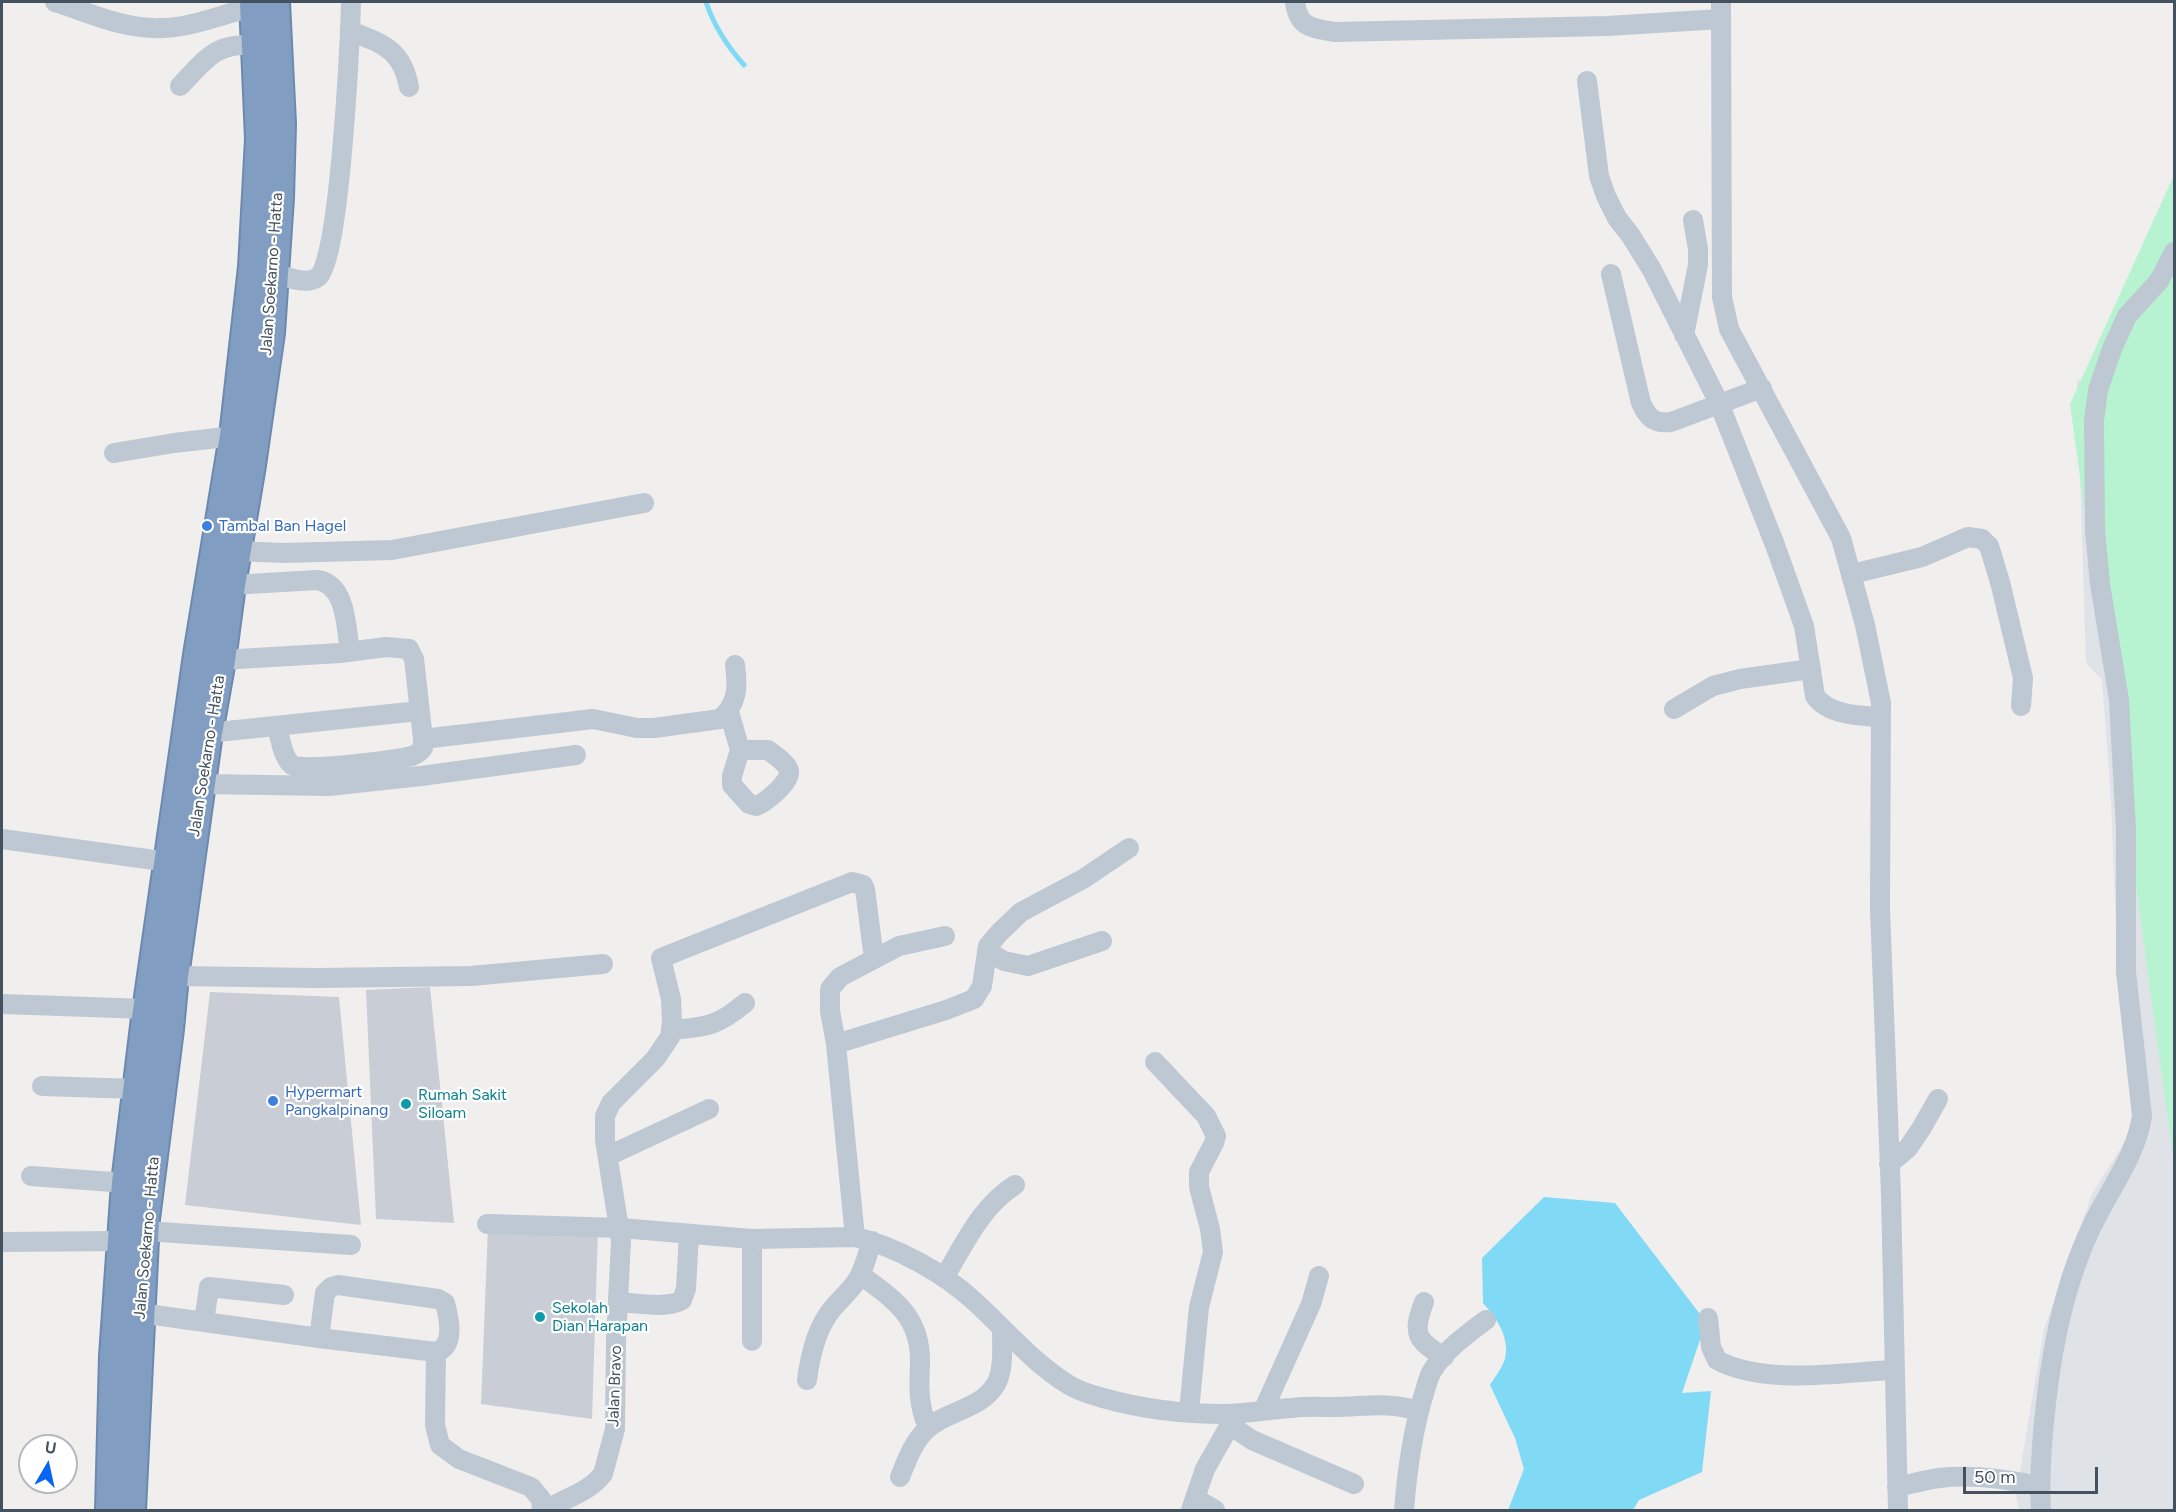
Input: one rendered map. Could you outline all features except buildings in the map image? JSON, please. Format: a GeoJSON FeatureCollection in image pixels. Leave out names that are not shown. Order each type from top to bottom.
{"type":"FeatureCollection","features":[{"type":"Feature","properties":{"kind":"highway","name":"Jalan Soekarno - Hatta"},"geometry":{"type":"LineString","coordinates":[[110,1510],[114,1356],[169,1029],[174,976],[208,733],[210,658],[253,267],[260,139],[257,45],[261,3]]}},
{"type":"Feature","properties":{"kind":"highway","name":"Jalan Soekarno - Hatta"},"geometry":{"type":"LineString","coordinates":[[131,1510],[140,1312],[126,1183],[137,1089],[169,862],[210,658],[231,585],[270,333],[281,124],[261,3]]}},
{"type":"Feature","properties":{"kind":"street"},"geometry":{"type":"LineString","coordinates":[[55,2],[121,24],[164,28],[183,26],[261,3]]}},
{"type":"Feature","properties":{"kind":"street"},"geometry":{"type":"LineString","coordinates":[[274,272],[296,280],[310,280],[320,276],[325,266],[340,180],[351,2]]}},
{"type":"Feature","properties":{"kind":"street"},"geometry":{"type":"LineString","coordinates":[[1295,2],[1299,19],[1304,23],[1310,27],[1334,32],[1607,26],[1721,10],[1722,297],[1729,328],[1841,538],[1852,574],[1881,703],[1880,909],[1898,1510]]}},
{"type":"Feature","properties":{"kind":"street"},"geometry":{"type":"LineString","coordinates":[[350,32],[388,47],[397,56],[409,87]]}},
{"type":"Feature","properties":{"kind":"street"},"geometry":{"type":"LineString","coordinates":[[180,86],[207,58],[220,49],[235,44],[257,45]]}},
{"type":"Feature","properties":{"kind":"street"},"geometry":{"type":"LineString","coordinates":[[1587,81],[1599,176],[1606,196],[1617,218],[1652,270],[1719,403],[1804,626],[1815,696],[1823,704],[1845,713],[1881,717]]}},
{"type":"Feature","properties":{"kind":"street"},"geometry":{"type":"LineString","coordinates":[[1684,335],[1698,265],[1693,220]]}},
{"type":"Feature","properties":{"kind":"street"},"geometry":{"type":"LineString","coordinates":[[2041,1510],[2039,1486],[2045,1408],[2055,1340],[2073,1273],[2090,1229],[2140,1131],[2142,1116],[2126,972],[2126,830],[2119,700],[2100,584],[2095,531],[2094,421],[2098,390],[2112,349],[2127,316],[2159,281],[2175,252]]}},
{"type":"Feature","properties":{"kind":"street"},"geometry":{"type":"LineString","coordinates":[[1611,274],[1641,403],[1648,418],[1657,422],[1671,422],[1762,388]]}},
{"type":"Feature","properties":{"kind":"street"},"geometry":{"type":"LineString","coordinates":[[114,453],[234,436]]}},
{"type":"Feature","properties":{"kind":"street"},"geometry":{"type":"LineString","coordinates":[[236,551],[283,553],[392,550],[644,502]]}},
{"type":"Feature","properties":{"kind":"street"},"geometry":{"type":"LineString","coordinates":[[1852,574],[1922,557],[1968,537],[1982,539],[1989,546],[2000,582],[2023,678],[2021,706]]}},
{"type":"Feature","properties":{"kind":"street"},"geometry":{"type":"LineString","coordinates":[[231,585],[317,580],[327,582],[332,585],[341,603],[350,652]]}},
{"type":"Feature","properties":{"kind":"street"},"geometry":{"type":"LineString","coordinates":[[210,658],[350,652],[386,647],[409,649],[414,659],[423,739],[422,750],[413,755],[299,767],[292,765],[288,760],[278,726]]}},
{"type":"Feature","properties":{"kind":"street"},"geometry":{"type":"LineString","coordinates":[[423,739],[593,719],[637,728],[654,728],[720,719],[729,712],[736,695],[735,665]]}},
{"type":"Feature","properties":{"kind":"street"},"geometry":{"type":"LineString","coordinates":[[1674,709],[1713,686],[1740,679],[1811,669]]}},
{"type":"Feature","properties":{"kind":"street"},"geometry":{"type":"LineString","coordinates":[[208,733],[419,711]]}},
{"type":"Feature","properties":{"kind":"street"},"geometry":{"type":"LineString","coordinates":[[729,712],[740,750]]}},
{"type":"Feature","properties":{"kind":"street"},"geometry":{"type":"LineString","coordinates":[[202,784],[329,786],[576,755]]}},
{"type":"Feature","properties":{"kind":"street"},"geometry":{"type":"LineString","coordinates":[[2,839],[169,862]]}},
{"type":"Feature","properties":{"kind":"street"},"geometry":{"type":"LineString","coordinates":[[836,1044],[953,1008],[974,999],[980,991],[990,943],[1000,932],[1021,912],[1083,879],[1129,848]]}},
{"type":"Feature","properties":{"kind":"street"},"geometry":{"type":"LineString","coordinates":[[745,1003],[714,1025],[672,1030],[671,999],[661,958],[844,884],[855,882],[864,886],[874,959]]}},
{"type":"Feature","properties":{"kind":"street"},"geometry":{"type":"LineString","coordinates":[[807,1380],[814,1344],[826,1318],[861,1275],[863,1239],[830,1011],[832,985],[840,977],[898,946],[945,936]]}},
{"type":"Feature","properties":{"kind":"street"},"geometry":{"type":"LineString","coordinates":[[987,951],[1004,961],[1028,966],[1102,941]]}},
{"type":"Feature","properties":{"kind":"street"},"geometry":{"type":"LineString","coordinates":[[174,976],[339,978],[471,976],[603,964]]}},
{"type":"Feature","properties":{"kind":"street"},"geometry":{"type":"LineString","coordinates":[[2,1004],[147,1009]]}},
{"type":"Feature","properties":{"kind":"street","name":"Jalan Bravo"},"geometry":{"type":"LineString","coordinates":[[544,1510],[584,1492],[603,1474],[615,1429],[621,1228],[608,1156],[605,1130],[606,1111],[627,1085],[661,1052],[672,1030]]}},
{"type":"Feature","properties":{"kind":"street"},"geometry":{"type":"LineString","coordinates":[[1155,1062],[1206,1116],[1216,1136],[1199,1172],[1199,1187],[1210,1229],[1213,1252],[1199,1307],[1189,1412]]}},
{"type":"Feature","properties":{"kind":"street"},"geometry":{"type":"LineString","coordinates":[[42,1086],[137,1089]]}},
{"type":"Feature","properties":{"kind":"street"},"geometry":{"type":"LineString","coordinates":[[1889,1164],[1908,1148],[1922,1129],[1938,1099]]}},
{"type":"Feature","properties":{"kind":"street"},"geometry":{"type":"LineString","coordinates":[[608,1156],[709,1109]]}},
{"type":"Feature","properties":{"kind":"street"},"geometry":{"type":"LineString","coordinates":[[31,1176],[126,1183]]}},
{"type":"Feature","properties":{"kind":"street"},"geometry":{"type":"LineString","coordinates":[[944,1278],[985,1212],[997,1198],[1015,1185]]}},
{"type":"Feature","properties":{"kind":"street"},"geometry":{"type":"LineString","coordinates":[[487,1224],[621,1228],[752,1239],[863,1239],[902,1254],[944,1278],[973,1300],[1002,1330],[1071,1386],[1105,1398],[1228,1420],[1263,1411],[1380,1404],[1419,1411]]}},
{"type":"Feature","properties":{"kind":"street"},"geometry":{"type":"LineString","coordinates":[[619,1302],[663,1304],[682,1300],[686,1289],[689,1234]]}},
{"type":"Feature","properties":{"kind":"street"},"geometry":{"type":"LineString","coordinates":[[2,1242],[133,1236],[351,1245]]}},
{"type":"Feature","properties":{"kind":"street"},"geometry":{"type":"LineString","coordinates":[[752,1239],[752,1341]]}},
{"type":"Feature","properties":{"kind":"street"},"geometry":{"type":"LineString","coordinates":[[861,1275],[903,1307],[909,1319],[915,1334],[920,1360],[921,1408],[928,1427]]}},
{"type":"Feature","properties":{"kind":"street"},"geometry":{"type":"LineString","coordinates":[[1263,1411],[1311,1304],[1320,1276]]}},
{"type":"Feature","properties":{"kind":"street"},"geometry":{"type":"LineString","coordinates":[[140,1312],[319,1338],[436,1352],[445,1347],[448,1338],[448,1314],[445,1303],[432,1297],[347,1285],[331,1287],[326,1291],[319,1338]]}},
{"type":"Feature","properties":{"kind":"street"},"geometry":{"type":"LineString","coordinates":[[204,1322],[207,1292],[210,1287],[284,1295]]}},
{"type":"Feature","properties":{"kind":"street"},"geometry":{"type":"LineString","coordinates":[[1425,1302],[1417,1326],[1418,1337],[1444,1358]]}},
{"type":"Feature","properties":{"kind":"street"},"geometry":{"type":"LineString","coordinates":[[1708,1318],[1713,1353],[1718,1360],[1752,1372],[1774,1376],[1894,1370]]}},
{"type":"Feature","properties":{"kind":"street"},"geometry":{"type":"LineString","coordinates":[[1404,1510],[1408,1462],[1419,1411],[1433,1370],[1458,1342],[1486,1320]]}},
{"type":"Feature","properties":{"kind":"street"},"geometry":{"type":"LineString","coordinates":[[900,1477],[911,1451],[928,1427],[968,1408],[992,1390],[996,1384],[1000,1367],[1002,1330]]}},
{"type":"Feature","properties":{"kind":"street"},"geometry":{"type":"LineString","coordinates":[[436,1352],[435,1425],[440,1445],[459,1459],[531,1487],[541,1499],[544,1510]]}},
{"type":"Feature","properties":{"kind":"street"},"geometry":{"type":"LineString","coordinates":[[1228,1420],[1252,1440],[1354,1484]]}},
{"type":"Feature","properties":{"kind":"street"},"geometry":{"type":"LineString","coordinates":[[1215,1510],[1193,1505],[1205,1469],[1228,1420]]}},
{"type":"Feature","properties":{"kind":"street"},"geometry":{"type":"LineString","coordinates":[[1898,1487],[1939,1478],[1968,1477],[2018,1481],[2039,1486]]}},
{"type":"Feature","properties":{"kind":"shaded area"},"geometry":{"type":"Polygon","coordinates":[[[2174,177],[2174,1510],[2019,1510],[2016,1495],[2044,1329],[2092,1194],[2129,1135],[2135,1109],[2118,982],[2111,799],[2102,680],[2086,663],[2077,381],[2086,378],[2174,177]]]}},
{"type":"Feature","properties":{"kind":"green space"},"geometry":{"type":"Polygon","coordinates":[[[2174,175],[2174,1164],[2070,404],[2174,175]]]}},
{"type":"Feature","properties":{"kind":"water"},"geometry":{"type":"Polygon","coordinates":[[[1544,1197],[1615,1203],[1706,1322],[1682,1393],[1711,1391],[1702,1472],[1639,1500],[1633,1510],[1508,1510],[1524,1469],[1515,1438],[1490,1385],[1505,1359],[1506,1343],[1493,1315],[1483,1303],[1482,1258],[1544,1197]]]}},
{"type":"Feature","properties":{"kind":"waterway"},"geometry":{"type":"LineString","coordinates":[[706,2],[722,35],[744,65]]}},
{"type":"Feature","properties":{"kind":"place","name":"Tambal Ban Hagel"},"geometry":{"type":"Point","coordinates":[207,526]}},
{"type":"Feature","properties":{"kind":"place","name":"Hypermart Pangkalpinang"},"geometry":{"type":"Point","coordinates":[273,1101]}},
{"type":"Feature","properties":{"kind":"place","name":"Rumah Sakit Siloam"},"geometry":{"type":"Point","coordinates":[406,1104]}},
{"type":"Feature","properties":{"kind":"place","name":"Sekolah Dian Harapan"},"geometry":{"type":"Point","coordinates":[540,1317]}}]}
